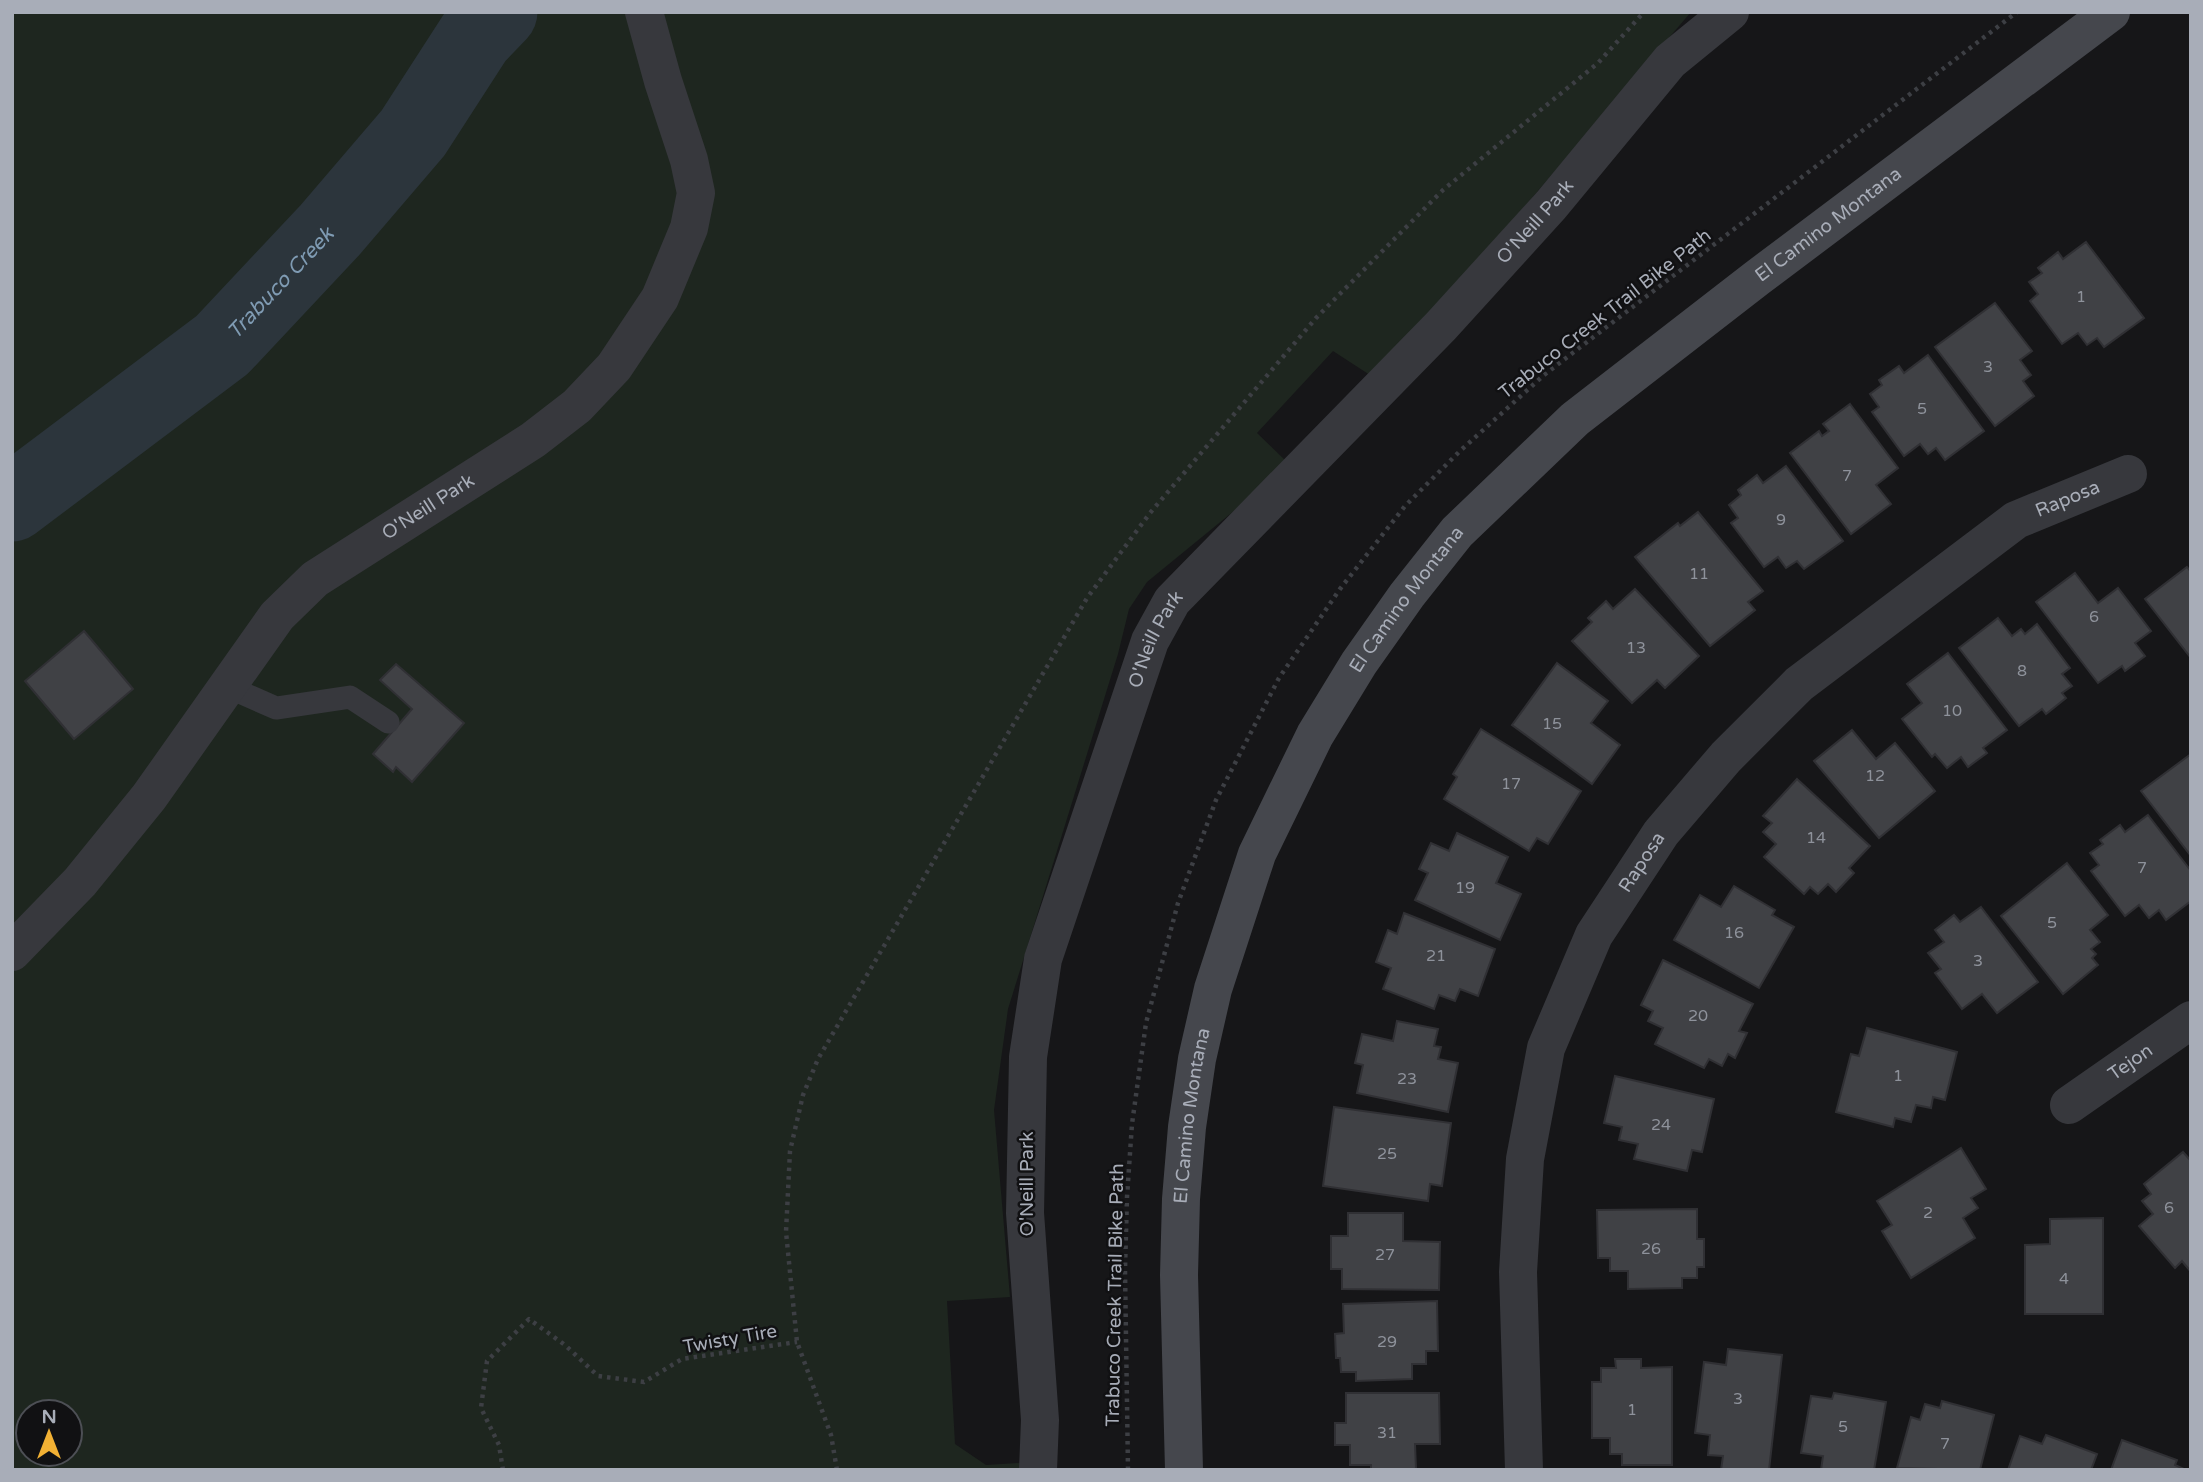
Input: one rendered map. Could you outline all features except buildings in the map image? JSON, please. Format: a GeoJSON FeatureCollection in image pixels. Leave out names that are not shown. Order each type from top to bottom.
{"type":"FeatureCollection","features":[{"type":"Feature","properties":{"kind":"street","name":"O'Neill Park"},"geometry":{"type":"LineString","coordinates":[[12,952],[80,882],[141,808],[277,617],[315,579],[533,440],[577,406],[614,367],[660,298],[689,228],[696,193],[689,160],[644,12]]}},
{"type":"Feature","properties":{"kind":"street","name":"O'Neill Park"},"geometry":{"type":"LineString","coordinates":[[1038,1470],[1040,1420],[1025,1213],[1028,1057],[1043,959],[1150,641],[1172,601],[1441,326],[1551,205],[1670,61],[1730,12]]}},
{"type":"Feature","properties":{"kind":"street","name":"El Camino Montana"},"geometry":{"type":"LineString","coordinates":[[1184,1470],[1181,1199],[1187,1127],[1197,1059],[1213,989],[1257,854],[1315,735],[1359,663],[1407,595],[1457,532],[1575,419],[2111,12]]}},
{"type":"Feature","properties":{"kind":"street","name":"Raposa"},"geometry":{"type":"LineString","coordinates":[[1524,1470],[1517,1272],[1525,1159],[1546,1048],[1594,935],[1661,833],[1726,757],[1799,684],[2016,520],[2128,474]]}},
{"type":"Feature","properties":{"kind":"street","name":"Tejon"},"geometry":{"type":"LineString","coordinates":[[2069,1105],[2191,1020]]}},
{"type":"Feature","properties":{"kind":"lane"},"geometry":{"type":"LineString","coordinates":[[226,686],[275,708],[350,697],[388,722]]}},
{"type":"Feature","properties":{"kind":"path","name":"Trabuco Creek Trail Bike Path"},"geometry":{"type":"LineString","coordinates":[[1128,1470],[1126,1197],[1132,1124],[1146,1023],[1178,903],[1216,800],[1279,678],[1340,589],[1405,506],[1544,375],[2017,12]]}},
{"type":"Feature","properties":{"kind":"path","name":"Twisty Tire"},"geometry":{"type":"LineString","coordinates":[[502,1470],[499,1445],[481,1408],[487,1361],[529,1320],[565,1345],[598,1376],[645,1382],[682,1359],[797,1342]]}},
{"type":"Feature","properties":{"kind":"shaded area"},"geometry":{"type":"Polygon","coordinates":[[[12,12],[1691,12],[1507,227],[1373,377],[1333,351],[1257,433],[1290,465],[1147,582],[1129,609],[1118,654],[1008,1009],[994,1110],[1010,1297],[947,1301],[955,1444],[986,1465],[1020,1463],[1019,1470],[12,1470],[12,12]]]}},
{"type":"Feature","properties":{"kind":"waterway","name":"Trabuco Creek"},"geometry":{"type":"LineString","coordinates":[[12,503],[222,345],[330,230],[413,133],[475,37],[499,12]]}}]}
